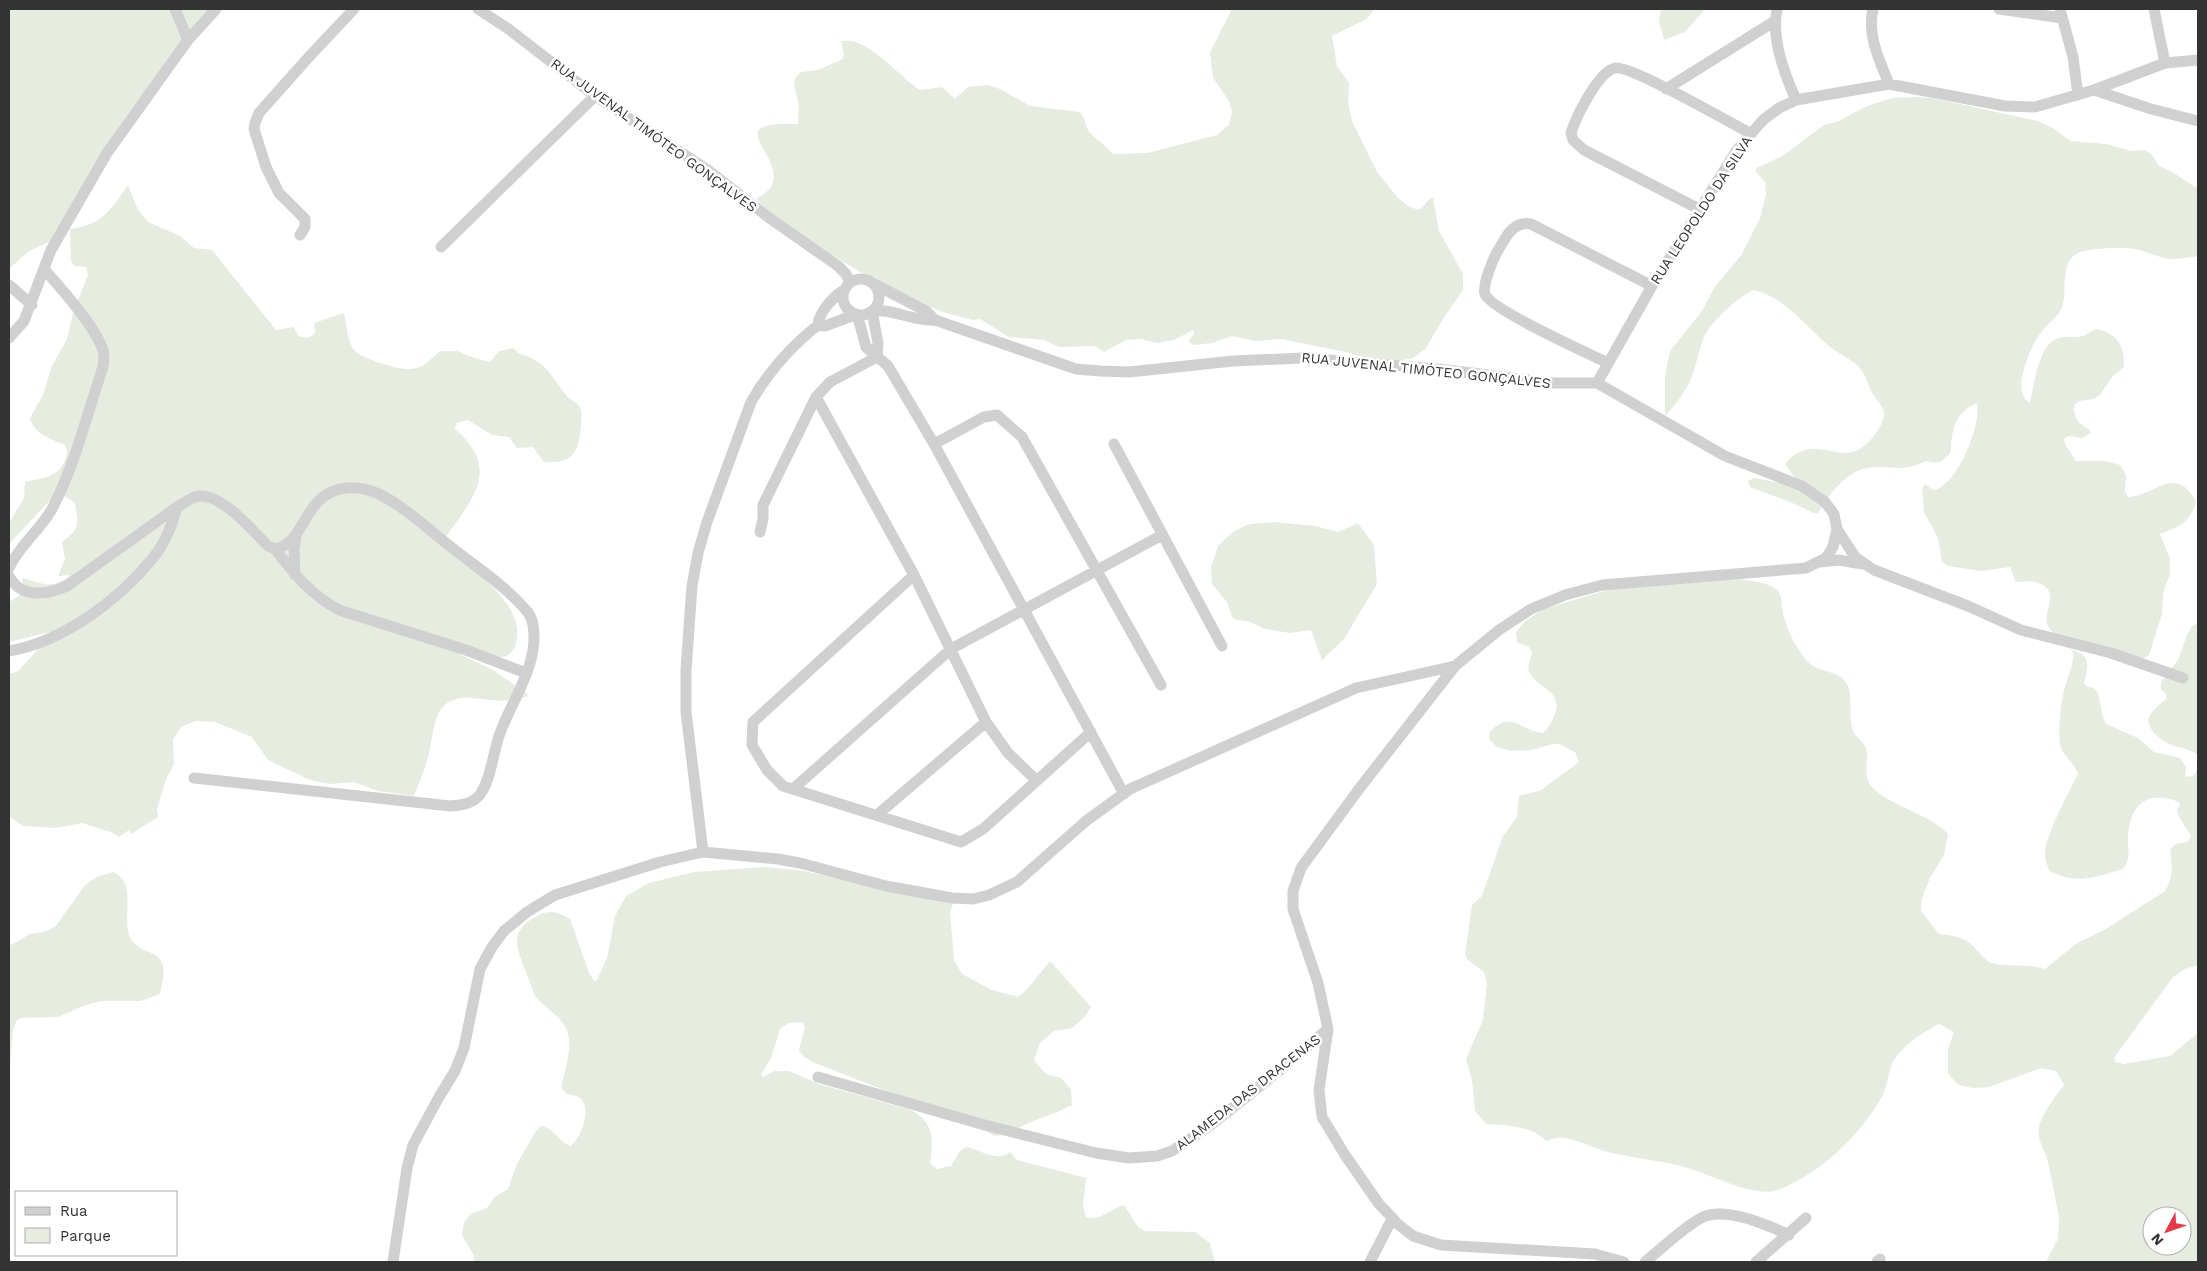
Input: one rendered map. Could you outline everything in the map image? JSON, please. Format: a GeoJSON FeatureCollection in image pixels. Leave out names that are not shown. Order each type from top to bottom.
{"type":"FeatureCollection","features":[{"type":"Feature","properties":{"kind":"street"},"geometry":{"type":"LineString","coordinates":[[175,9],[188,40]]}},
{"type":"Feature","properties":{"kind":"street"},"geometry":{"type":"LineString","coordinates":[[9,338],[24,321],[32,305],[52,250],[107,153],[188,40],[216,9]]}},
{"type":"Feature","properties":{"kind":"street"},"geometry":{"type":"LineString","coordinates":[[300,235],[305,227],[305,219],[279,193],[274,184],[257,142],[254,123],[259,113],[301,65],[354,9]]}},
{"type":"Feature","properties":{"kind":"street","name":"RUA JUVENAL TIMÓTEO GONÇALVES"},"geometry":{"type":"LineString","coordinates":[[478,9],[510,30],[595,96],[736,190],[768,217],[838,266],[846,274],[847,286]]}},
{"type":"Feature","properties":{"kind":"street"},"geometry":{"type":"LineString","coordinates":[[1777,9],[1775,21],[1780,54],[1796,100]]}},
{"type":"Feature","properties":{"kind":"street"},"geometry":{"type":"LineString","coordinates":[[1873,9],[1871,30],[1875,51],[1889,84]]}},
{"type":"Feature","properties":{"kind":"street"},"geometry":{"type":"LineString","coordinates":[[1999,9],[2061,14],[2073,57],[2078,95]]}},
{"type":"Feature","properties":{"kind":"street"},"geometry":{"type":"LineString","coordinates":[[2154,9],[2165,63]]}},
{"type":"Feature","properties":{"kind":"street"},"geometry":{"type":"LineString","coordinates":[[1666,89],[1775,21]]}},
{"type":"Feature","properties":{"kind":"street","name":"RUA LEOPOLDO DA SILVA"},"geometry":{"type":"LineString","coordinates":[[1597,383],[1652,286],[1737,150],[1750,134],[1771,114],[1796,100],[1889,84],[2013,106],[2035,107],[2094,90],[2165,63],[2198,60]]}},
{"type":"Feature","properties":{"kind":"street"},"geometry":{"type":"LineString","coordinates":[[1699,208],[1603,161],[1584,150],[1573,140],[1571,133],[1573,126],[1594,88],[1614,68],[1629,70],[1750,134]]}},
{"type":"Feature","properties":{"kind":"street"},"geometry":{"type":"LineString","coordinates":[[2094,90],[2151,109],[2198,121]]}},
{"type":"Feature","properties":{"kind":"street"},"geometry":{"type":"LineString","coordinates":[[441,247],[595,96]]}},
{"type":"Feature","properties":{"kind":"street"},"geometry":{"type":"LineString","coordinates":[[1608,364],[1505,311],[1485,296],[1485,286],[1498,250],[1507,235],[1519,224],[1530,224],[1550,232],[1652,286]]}},
{"type":"Feature","properties":{"kind":"street"},"geometry":{"type":"LineString","coordinates":[[9,568],[13,558],[43,522],[56,501],[68,473],[103,367],[104,355],[96,336],[71,301],[44,269]]}},
{"type":"Feature","properties":{"kind":"street"},"geometry":{"type":"LineString","coordinates":[[818,325],[818,317],[847,286],[860,279],[874,284],[879,298],[872,311],[878,343],[877,357]]}},
{"type":"Feature","properties":{"kind":"street","name":"RUA JUVENAL TIMÓTEO GONÇALVES"},"geometry":{"type":"LineString","coordinates":[[874,284],[926,310],[935,320]]}},
{"type":"Feature","properties":{"kind":"street"},"geometry":{"type":"LineString","coordinates":[[9,285],[32,305]]}},
{"type":"Feature","properties":{"kind":"street"},"geometry":{"type":"LineString","coordinates":[[847,286],[845,305],[848,310],[857,314]]}},
{"type":"Feature","properties":{"kind":"street","name":"RUA JUVENAL TIMÓTEO GONÇALVES"},"geometry":{"type":"LineString","coordinates":[[872,311],[881,310],[926,321],[935,320],[1048,360],[1084,370],[1129,372],[1233,361],[1304,358],[1438,369],[1554,383],[1597,383]]}},
{"type":"Feature","properties":{"kind":"street"},"geometry":{"type":"LineString","coordinates":[[703,852],[686,712],[689,623],[692,586],[698,553],[750,402],[775,364],[818,325],[825,326],[857,314],[872,311]]}},
{"type":"Feature","properties":{"kind":"street"},"geometry":{"type":"LineString","coordinates":[[857,314],[866,348],[888,366],[934,444],[1124,794]]}},
{"type":"Feature","properties":{"kind":"street"},"geometry":{"type":"LineString","coordinates":[[760,532],[763,519],[763,505],[816,397],[830,382],[877,357]]}},
{"type":"Feature","properties":{"kind":"street"},"geometry":{"type":"LineString","coordinates":[[1597,383],[1725,456],[1802,486],[1815,494],[1825,502],[1834,514],[1837,529],[1862,564],[2014,627],[2111,653],[2183,678]]}},
{"type":"Feature","properties":{"kind":"street"},"geometry":{"type":"LineString","coordinates":[[816,397],[914,575],[986,722],[1008,753],[1036,780]]}},
{"type":"Feature","properties":{"kind":"street"},"geometry":{"type":"LineString","coordinates":[[934,444],[984,417],[998,415],[1022,437],[1161,685]]}},
{"type":"Feature","properties":{"kind":"street"},"geometry":{"type":"LineString","coordinates":[[1114,444],[1222,646]]}},
{"type":"Feature","properties":{"kind":"street"},"geometry":{"type":"LineString","coordinates":[[194,778],[450,806],[468,803],[481,793],[501,731],[526,672],[534,645],[533,625],[524,607],[451,547],[379,494],[365,489],[347,488],[322,497],[310,509],[296,534],[286,545],[275,549]]}},
{"type":"Feature","properties":{"kind":"street"},"geometry":{"type":"LineString","coordinates":[[9,576],[15,585],[31,593],[53,592],[67,586],[177,507],[194,497],[213,498],[275,549],[295,575],[322,601],[339,610],[466,650],[526,672]]}},
{"type":"Feature","properties":{"kind":"street"},"geometry":{"type":"LineString","coordinates":[[9,651],[34,644],[73,627],[100,609],[153,559],[172,526],[177,507]]}},
{"type":"Feature","properties":{"kind":"street"},"geometry":{"type":"LineString","coordinates":[[1820,562],[1826,558],[1833,547],[1837,529]]}},
{"type":"Feature","properties":{"kind":"street"},"geometry":{"type":"LineString","coordinates":[[295,575],[294,550],[296,534]]}},
{"type":"Feature","properties":{"kind":"street"},"geometry":{"type":"LineString","coordinates":[[793,788],[951,649],[1162,536]]}},
{"type":"Feature","properties":{"kind":"street","name":"ALAMEDA DAS DRACENAS"},"geometry":{"type":"LineString","coordinates":[[818,1077],[981,1124],[1096,1153],[1130,1158],[1157,1156],[1172,1151],[1211,1125],[1328,1029],[1318,983],[1293,909],[1293,891],[1301,868],[1365,781],[1455,666],[1477,646],[1523,614],[1565,595],[1602,585],[1806,568],[1820,562],[1839,560],[1862,564]]}},
{"type":"Feature","properties":{"kind":"street"},"geometry":{"type":"LineString","coordinates":[[914,575],[753,722],[752,745],[767,770],[783,786],[961,842],[983,829],[1091,732]]}},
{"type":"Feature","properties":{"kind":"street"},"geometry":{"type":"LineString","coordinates":[[393,1262],[406,1168],[413,1145],[455,1070],[464,1048],[480,969],[492,947],[504,931],[527,912],[555,895],[660,862],[703,852],[778,859],[920,893],[973,899],[1003,891],[1017,882],[1086,821],[1124,794],[1218,748],[1356,688],[1455,666]]}},
{"type":"Feature","properties":{"kind":"street"},"geometry":{"type":"LineString","coordinates":[[876,815],[986,722]]}},
{"type":"Feature","properties":{"kind":"street"},"geometry":{"type":"LineString","coordinates":[[1328,1029],[1319,1090],[1322,1117],[1341,1149],[1392,1219],[1413,1236],[1441,1245],[1595,1254],[1624,1262]]}},
{"type":"Feature","properties":{"kind":"street"},"geometry":{"type":"LineString","coordinates":[[1645,1262],[1698,1220],[1716,1214],[1735,1216],[1789,1234]]}},
{"type":"Feature","properties":{"kind":"street"},"geometry":{"type":"LineString","coordinates":[[1756,1262],[1806,1218]]}},
{"type":"Feature","properties":{"kind":"street"},"geometry":{"type":"LineString","coordinates":[[1370,1262],[1392,1219]]}},
{"type":"Feature","properties":{"kind":"green space"},"geometry":{"type":"Polygon","coordinates":[[[9,9],[210,9],[151,84],[103,150],[85,181],[73,208],[70,229],[60,237],[29,251],[9,269],[9,9]]]}},
{"type":"Feature","properties":{"kind":"green space"},"geometry":{"type":"Polygon","coordinates":[[[1232,9],[1374,9],[1367,19],[1332,36],[1337,66],[1349,83],[1348,102],[1352,121],[1377,172],[1398,198],[1408,206],[1418,210],[1429,199],[1433,198],[1439,231],[1463,274],[1463,290],[1426,348],[1413,358],[1398,361],[1368,359],[1346,352],[1281,339],[1255,341],[1232,336],[1212,343],[1193,345],[1188,341],[1194,334],[1193,330],[1174,340],[1157,343],[1141,339],[1126,340],[1104,352],[1095,346],[1059,347],[1044,340],[1009,337],[980,319],[973,320],[942,312],[890,289],[809,242],[779,221],[756,199],[770,189],[774,175],[771,163],[757,134],[761,128],[774,125],[798,124],[799,107],[794,84],[795,78],[801,72],[818,70],[843,59],[841,41],[851,41],[872,50],[920,90],[942,87],[955,99],[968,87],[988,85],[1000,89],[1030,106],[1080,112],[1089,132],[1113,154],[1147,153],[1217,135],[1229,125],[1232,112],[1229,101],[1213,78],[1210,52],[1232,9]]]}},
{"type":"Feature","properties":{"kind":"green space"},"geometry":{"type":"Polygon","coordinates":[[[1661,9],[1705,9],[1685,32],[1664,40],[1659,21],[1661,9]]]}},
{"type":"Feature","properties":{"kind":"green space"},"geometry":{"type":"Polygon","coordinates":[[[1892,98],[1932,98],[2038,121],[2053,128],[2070,141],[2107,144],[2131,151],[2145,150],[2152,155],[2159,166],[2198,187],[2198,256],[2167,259],[2140,250],[2122,248],[2083,251],[2072,257],[2066,270],[2062,308],[2042,330],[2031,349],[2022,380],[2024,398],[2030,403],[2041,358],[2050,343],[2059,338],[2080,337],[2097,329],[2115,337],[2123,352],[2124,367],[2112,377],[2100,395],[2094,399],[2079,401],[2074,405],[2077,420],[2089,429],[2091,433],[2082,438],[2068,436],[2064,439],[2065,444],[2076,461],[2105,461],[2120,465],[2126,475],[2125,492],[2128,497],[2172,483],[2180,484],[2188,490],[2196,501],[2191,514],[2183,523],[2160,534],[2170,559],[2170,574],[2163,593],[2162,614],[2149,655],[2144,658],[2134,658],[2056,635],[2049,627],[2047,621],[2050,599],[2048,589],[2037,582],[2016,582],[2010,567],[1981,571],[1948,566],[1942,562],[1938,538],[1924,512],[1922,488],[1925,484],[1933,490],[1942,486],[1959,467],[1972,439],[1976,425],[1977,403],[1959,417],[1953,430],[1951,452],[1943,460],[1937,463],[1926,461],[1904,468],[1880,467],[1859,470],[1836,488],[1818,513],[1813,513],[1750,487],[1748,481],[1754,478],[1796,486],[1797,481],[1785,464],[1796,454],[1816,449],[1846,453],[1855,451],[1864,446],[1874,436],[1880,427],[1884,414],[1883,408],[1871,391],[1859,367],[1829,346],[1794,313],[1775,299],[1754,290],[1740,298],[1726,310],[1704,337],[1688,386],[1665,416],[1665,376],[1670,351],[1702,311],[1714,288],[1742,254],[1760,218],[1766,194],[1765,182],[1755,171],[1757,168],[1784,155],[1824,125],[1837,122],[1867,106],[1892,98]]]}},
{"type":"Feature","properties":{"kind":"green space"},"geometry":{"type":"Polygon","coordinates":[[[128,185],[138,210],[148,222],[180,236],[194,248],[212,250],[276,330],[294,327],[298,336],[309,338],[315,333],[314,323],[344,313],[354,350],[372,360],[406,369],[424,365],[440,351],[457,351],[490,362],[499,351],[513,348],[544,366],[568,397],[579,406],[581,425],[576,449],[573,454],[562,461],[544,462],[533,447],[517,448],[509,437],[492,435],[468,420],[456,423],[455,429],[469,444],[477,458],[480,472],[478,485],[472,498],[444,540],[450,549],[483,577],[504,600],[512,612],[517,638],[514,649],[505,657],[490,657],[462,652],[459,654],[493,670],[529,695],[515,700],[459,698],[450,701],[443,707],[435,723],[427,759],[414,796],[378,791],[354,782],[330,784],[310,780],[268,760],[252,737],[215,722],[195,721],[181,727],[173,739],[174,764],[166,779],[157,809],[158,817],[131,834],[129,830],[119,837],[111,832],[82,823],[56,828],[23,826],[9,816],[9,674],[18,671],[52,634],[50,632],[9,642],[9,602],[25,592],[23,578],[42,584],[52,584],[64,580],[70,575],[58,576],[65,559],[62,542],[77,526],[75,503],[68,498],[57,495],[9,544],[9,523],[24,498],[25,482],[54,474],[62,466],[67,454],[65,445],[39,432],[32,424],[30,418],[43,395],[52,366],[67,339],[73,313],[88,275],[86,267],[74,266],[71,261],[70,229],[90,224],[105,215],[128,185]]]}},
{"type":"Feature","properties":{"kind":"green space"},"geometry":{"type":"Polygon","coordinates":[[[1275,522],[1315,526],[1338,532],[1358,523],[1374,545],[1377,584],[1344,639],[1322,660],[1311,630],[1290,633],[1265,629],[1248,621],[1237,620],[1232,617],[1227,602],[1212,584],[1211,567],[1218,546],[1234,531],[1249,524],[1275,522]]]}},
{"type":"Feature","properties":{"kind":"green space"},"geometry":{"type":"Polygon","coordinates":[[[1739,579],[1763,583],[1776,589],[1781,597],[1787,626],[1803,656],[1811,665],[1840,677],[1848,686],[1852,726],[1854,733],[1864,744],[1866,750],[1867,778],[1869,783],[1885,797],[1930,820],[1948,834],[1944,855],[1930,878],[1921,901],[1921,911],[1939,934],[1965,940],[1991,963],[2045,969],[2077,943],[2104,930],[2164,892],[2171,877],[2170,849],[2176,844],[2188,842],[2191,836],[2178,815],[2179,802],[2159,797],[2150,798],[2143,802],[2133,814],[2128,835],[2128,857],[2123,869],[2095,877],[2078,879],[2049,871],[2045,860],[2048,838],[2078,774],[2062,751],[2059,736],[2064,690],[2073,660],[2072,650],[2083,655],[2086,659],[2087,667],[2084,683],[2086,686],[2094,688],[2098,693],[2106,724],[2138,738],[2154,752],[2180,758],[2186,767],[2185,777],[2193,776],[2198,769],[2198,965],[2185,969],[2173,977],[2114,1058],[2116,1062],[2124,1064],[2170,1056],[2198,1033],[2198,1262],[2046,1262],[2058,1239],[2059,1217],[2047,1157],[2039,1135],[2039,1127],[2046,1111],[2064,1085],[2056,1071],[2041,1068],[1989,1087],[1973,1088],[1958,1085],[1948,1073],[1948,1049],[1954,1032],[1939,1024],[1919,1036],[1894,1059],[1881,1098],[1861,1127],[1837,1153],[1793,1183],[1769,1192],[1736,1186],[1674,1164],[1612,1153],[1565,1138],[1546,1141],[1526,1129],[1486,1124],[1475,1111],[1472,1080],[1466,1059],[1483,1020],[1487,983],[1484,972],[1468,960],[1465,955],[1472,905],[1482,896],[1503,836],[1517,817],[1519,796],[1541,790],[1579,762],[1575,752],[1559,744],[1532,750],[1511,751],[1497,747],[1489,739],[1489,733],[1497,726],[1503,722],[1510,721],[1543,733],[1555,714],[1557,706],[1552,694],[1532,677],[1529,671],[1532,652],[1529,647],[1517,642],[1516,632],[1525,621],[1544,609],[1617,587],[1739,579]]]}},
{"type":"Feature","properties":{"kind":"green space"},"geometry":{"type":"Polygon","coordinates":[[[2198,623],[2198,755],[2162,740],[2148,722],[2152,712],[2167,698],[2166,694],[2161,690],[2161,682],[2178,660],[2192,626],[2198,623]]]}},
{"type":"Feature","properties":{"kind":"green space"},"geometry":{"type":"Polygon","coordinates":[[[764,867],[798,870],[954,901],[950,912],[954,960],[962,974],[992,990],[1018,997],[1029,987],[1050,961],[1091,1007],[1084,1018],[1072,1028],[1054,1031],[1040,1043],[1034,1060],[1046,1074],[1061,1078],[1071,1089],[1072,1105],[1020,1127],[1013,1131],[1012,1134],[994,1136],[981,1128],[815,1063],[804,1057],[799,1050],[805,1027],[803,1022],[789,1023],[780,1029],[771,1058],[761,1075],[763,1077],[775,1071],[789,1071],[819,1084],[911,1110],[924,1120],[931,1132],[930,1163],[937,1169],[951,1166],[960,1151],[966,1147],[993,1156],[1004,1155],[1010,1152],[1017,1160],[1086,1178],[1083,1206],[1086,1217],[1096,1218],[1124,1205],[1138,1227],[1145,1231],[1195,1232],[1210,1243],[1215,1262],[474,1262],[474,1256],[462,1235],[464,1222],[471,1214],[487,1208],[495,1197],[508,1189],[517,1164],[536,1131],[541,1126],[546,1127],[571,1146],[575,1142],[584,1123],[585,1110],[581,1099],[566,1094],[561,1087],[569,1051],[567,1030],[561,1020],[536,997],[533,991],[519,955],[517,940],[522,927],[539,915],[548,912],[570,919],[589,973],[594,981],[597,980],[607,958],[615,916],[626,896],[649,883],[694,872],[764,867]]]}},
{"type":"Feature","properties":{"kind":"green space"},"geometry":{"type":"Polygon","coordinates":[[[113,872],[121,877],[125,884],[128,901],[127,920],[131,939],[140,948],[156,955],[163,965],[164,975],[160,994],[141,1001],[101,1001],[83,1006],[58,1017],[22,1018],[17,1020],[13,1030],[9,1078],[9,946],[30,934],[44,932],[55,927],[85,885],[97,877],[113,872]]]}}]}
